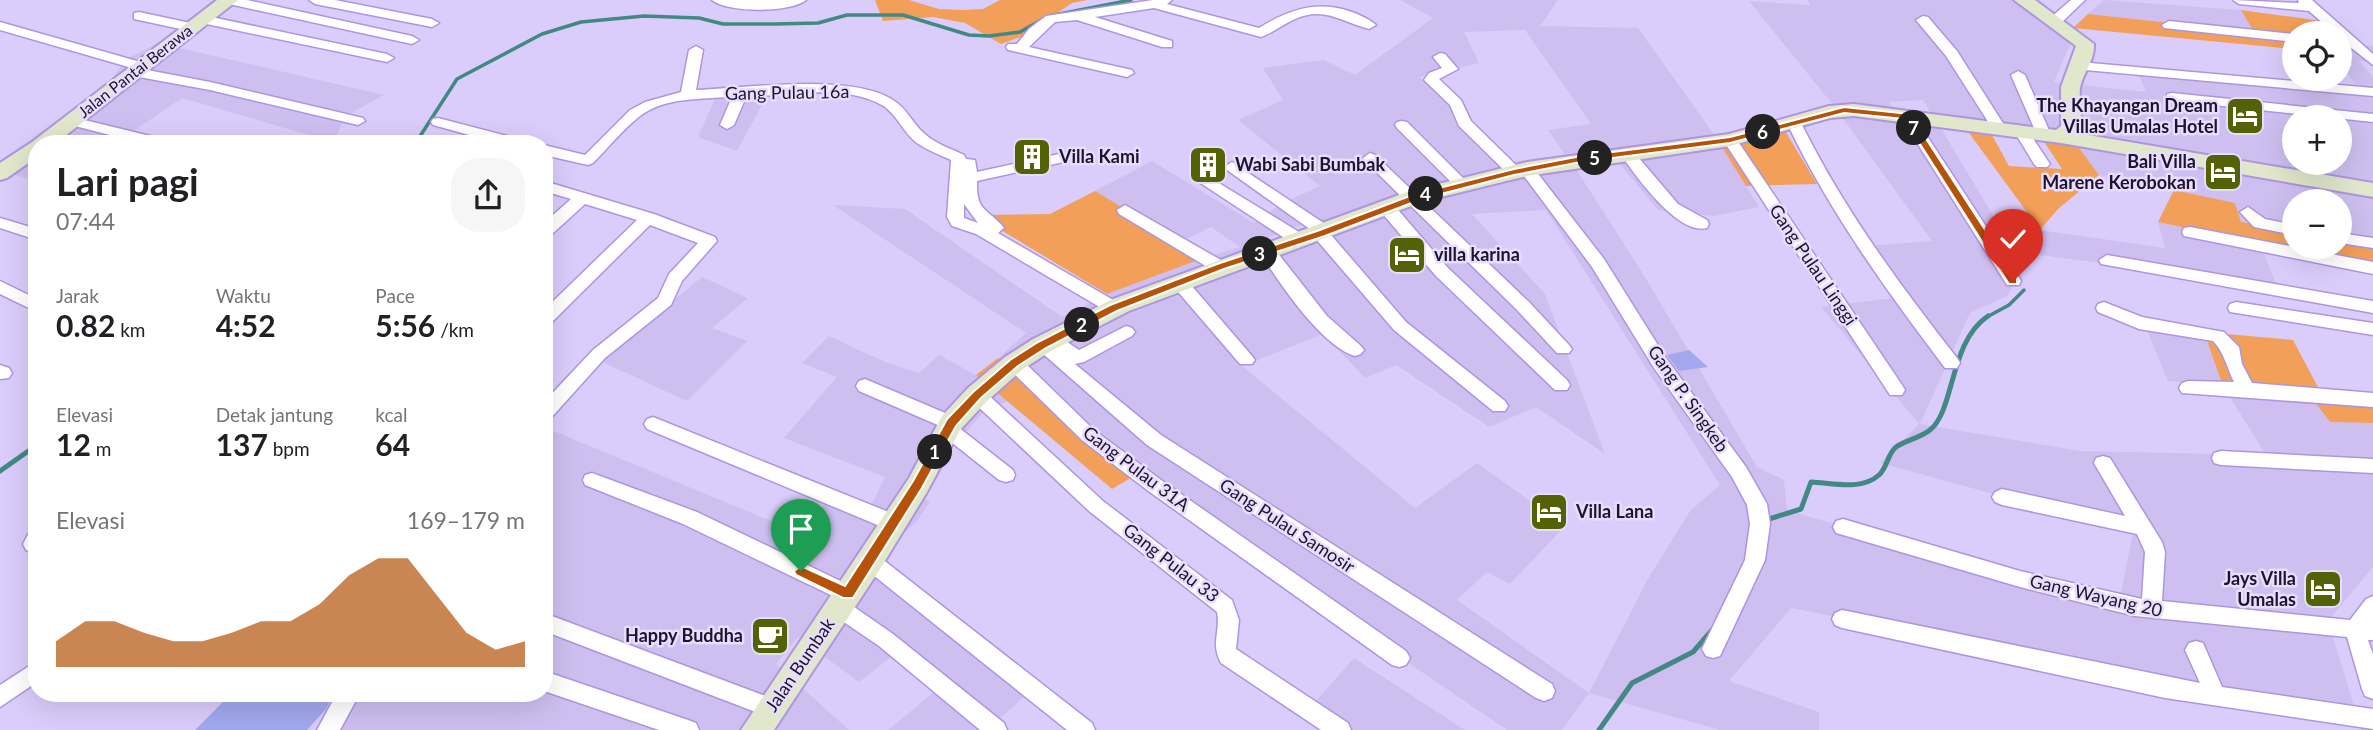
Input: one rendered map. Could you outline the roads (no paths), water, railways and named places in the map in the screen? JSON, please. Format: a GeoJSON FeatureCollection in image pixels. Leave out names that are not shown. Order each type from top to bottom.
{"type":"FeatureCollection","features":[{"type":"Feature","properties":{"kind":"street"},"geometry":{"type":"LineString","coordinates":[[229,0],[412,40]]}},
{"type":"Feature","properties":{"kind":"street","name":"Jalan Pantai Berawa"},"geometry":{"type":"LineString","coordinates":[[53,135],[229,0]]}},
{"type":"Feature","properties":{"kind":"street"},"geometry":{"type":"LineString","coordinates":[[315,0],[432,23]]}},
{"type":"Feature","properties":{"kind":"street"},"geometry":{"type":"LineString","coordinates":[[718,0],[766,5],[800,0]]}},
{"type":"Feature","properties":{"kind":"street"},"geometry":{"type":"LineString","coordinates":[[2024,0],[2085,44],[2085,53],[2070,93],[2071,127],[2031,133]]}},
{"type":"Feature","properties":{"kind":"street"},"geometry":{"type":"LineString","coordinates":[[2054,22],[2079,0]]}},
{"type":"Feature","properties":{"kind":"street"},"geometry":{"type":"LineString","coordinates":[[2239,0],[2309,4],[2326,21]]}},
{"type":"Feature","properties":{"kind":"street"},"geometry":{"type":"LineString","coordinates":[[1127,73],[1017,47],[1045,22],[1058,17],[1161,3],[1261,33],[1302,9],[1340,9],[1370,25]]}},
{"type":"Feature","properties":{"kind":"street"},"geometry":{"type":"LineString","coordinates":[[139,16],[196,23],[387,58]]}},
{"type":"Feature","properties":{"kind":"street"},"geometry":{"type":"LineString","coordinates":[[1077,16],[1167,44]]}},
{"type":"Feature","properties":{"kind":"street"},"geometry":{"type":"LineString","coordinates":[[1923,20],[1952,54],[2031,133]]}},
{"type":"Feature","properties":{"kind":"street"},"geometry":{"type":"LineString","coordinates":[[0,26],[136,69],[358,121]]}},
{"type":"Feature","properties":{"kind":"street"},"geometry":{"type":"LineString","coordinates":[[2169,26],[2282,37]]}},
{"type":"Feature","properties":{"kind":"street"},"geometry":{"type":"LineString","coordinates":[[2352,46],[2373,61]]}},
{"type":"Feature","properties":{"kind":"street"},"geometry":{"type":"LineString","coordinates":[[688,95],[696,50]]}},
{"type":"Feature","properties":{"kind":"street","name":"Gang P. Singkeb"},"geometry":{"type":"LineString","coordinates":[[1440,57],[1451,69],[1431,78],[1433,84],[1456,103],[1464,123],[1520,170],[1604,271],[1660,363],[1739,471],[1757,504],[1759,542],[1755,560],[1713,649]]}},
{"type":"Feature","properties":{"kind":"street"},"geometry":{"type":"LineString","coordinates":[[2079,66],[2373,92]]}},
{"type":"Feature","properties":{"kind":"street"},"geometry":{"type":"LineString","coordinates":[[2018,75],[2031,133],[2042,164]]}},
{"type":"Feature","properties":{"kind":"street","name":"Gang Pulau 16a"},"geometry":{"type":"LineString","coordinates":[[553,152],[589,160],[642,108],[688,95],[844,89],[886,101],[898,110],[921,139],[959,158],[955,217],[958,222],[978,228],[1117,307]]}},
{"type":"Feature","properties":{"kind":"street"},"geometry":{"type":"LineString","coordinates":[[727,125],[741,92]]}},
{"type":"Feature","properties":{"kind":"street"},"geometry":{"type":"LineString","coordinates":[[2172,97],[2373,118]]}},
{"type":"Feature","properties":{"kind":"street","name":"Jalan Bumbak"},"geometry":{"type":"LineString","coordinates":[[755,730],[870,562],[949,426],[977,395],[1014,363],[1048,342],[1117,307],[1179,282],[1310,238],[1412,199],[1520,170],[1730,140],[1844,110],[2031,133],[2373,190]]}},
{"type":"Feature","properties":{"kind":"street"},"geometry":{"type":"LineString","coordinates":[[1907,116],[2013,281]]}},
{"type":"Feature","properties":{"kind":"street"},"geometry":{"type":"LineString","coordinates":[[72,121],[129,135]]}},
{"type":"Feature","properties":{"kind":"street"},"geometry":{"type":"LineString","coordinates":[[438,122],[487,135]]}},
{"type":"Feature","properties":{"kind":"street"},"geometry":{"type":"LineString","coordinates":[[1794,123],[1819,176],[1905,302],[1951,363]]}},
{"type":"Feature","properties":{"kind":"street"},"geometry":{"type":"LineString","coordinates":[[1402,125],[1462,185]]}},
{"type":"Feature","properties":{"kind":"street","name":"Gang Pulau Linggi"},"geometry":{"type":"LineString","coordinates":[[1730,140],[1896,390]]}},
{"type":"Feature","properties":{"kind":"street"},"geometry":{"type":"LineString","coordinates":[[0,173],[28,153]]}},
{"type":"Feature","properties":{"kind":"street"},"geometry":{"type":"LineString","coordinates":[[1627,153],[1672,208],[1701,224]]}},
{"type":"Feature","properties":{"kind":"street"},"geometry":{"type":"LineString","coordinates":[[970,178],[1072,156]]}},
{"type":"Feature","properties":{"kind":"street"},"geometry":{"type":"LineString","coordinates":[[1370,158],[1523,306],[1563,349]]}},
{"type":"Feature","properties":{"kind":"street"},"geometry":{"type":"LineString","coordinates":[[968,159],[969,202],[976,215],[1117,307]]}},
{"type":"Feature","properties":{"kind":"street"},"geometry":{"type":"LineString","coordinates":[[1232,167],[1400,326],[1499,406]]}},
{"type":"Feature","properties":{"kind":"street"},"geometry":{"type":"LineString","coordinates":[[1199,181],[1310,238]]}},
{"type":"Feature","properties":{"kind":"street"},"geometry":{"type":"LineString","coordinates":[[553,189],[648,218],[709,242],[675,278],[665,302],[599,355],[553,404]]}},
{"type":"Feature","properties":{"kind":"street"},"geometry":{"type":"LineString","coordinates":[[553,224],[583,197]]}},
{"type":"Feature","properties":{"kind":"street"},"geometry":{"type":"LineString","coordinates":[[1387,208],[1441,272],[1561,386]]}},
{"type":"Feature","properties":{"kind":"street"},"geometry":{"type":"LineString","coordinates":[[1125,210],[1220,267]]}},
{"type":"Feature","properties":{"kind":"street"},"geometry":{"type":"LineString","coordinates":[[2248,212],[2260,223],[2282,228]]}},
{"type":"Feature","properties":{"kind":"street"},"geometry":{"type":"LineString","coordinates":[[553,311],[648,218]]}},
{"type":"Feature","properties":{"kind":"street"},"geometry":{"type":"LineString","coordinates":[[0,223],[28,232]]}},
{"type":"Feature","properties":{"kind":"street"},"geometry":{"type":"LineString","coordinates":[[2190,232],[2373,268]]}},
{"type":"Feature","properties":{"kind":"street"},"geometry":{"type":"LineString","coordinates":[[2352,240],[2373,243]]}},
{"type":"Feature","properties":{"kind":"street"},"geometry":{"type":"LineString","coordinates":[[1268,251],[1324,322],[1354,350]]}},
{"type":"Feature","properties":{"kind":"street"},"geometry":{"type":"LineString","coordinates":[[2107,260],[2373,307]]}},
{"type":"Feature","properties":{"kind":"street"},"geometry":{"type":"LineString","coordinates":[[1179,282],[1246,360]]}},
{"type":"Feature","properties":{"kind":"street"},"geometry":{"type":"LineString","coordinates":[[0,287],[28,301]]}},
{"type":"Feature","properties":{"kind":"street"},"geometry":{"type":"LineString","coordinates":[[2104,308],[2139,323],[2218,336],[2230,347],[2233,364],[2247,389]]}},
{"type":"Feature","properties":{"kind":"street"},"geometry":{"type":"LineString","coordinates":[[2236,308],[2373,329]]}},
{"type":"Feature","properties":{"kind":"street"},"geometry":{"type":"LineString","coordinates":[[1048,342],[1078,358],[1126,332]]}},
{"type":"Feature","properties":{"kind":"street","name":"Gang Pulau Samosir"},"geometry":{"type":"LineString","coordinates":[[1048,342],[1154,439],[1544,691]]}},
{"type":"Feature","properties":{"kind":"street","name":"Gang Pulau 31A"},"geometry":{"type":"LineString","coordinates":[[1014,363],[1088,435],[1399,658]]}},
{"type":"Feature","properties":{"kind":"street"},"geometry":{"type":"LineString","coordinates":[[866,386],[949,426],[1006,475]]}},
{"type":"Feature","properties":{"kind":"street"},"geometry":{"type":"LineString","coordinates":[[2188,388],[2247,389],[2373,400]]}},
{"type":"Feature","properties":{"kind":"street","name":"Gang Pulau 33"},"geometry":{"type":"LineString","coordinates":[[977,395],[1096,506],[1226,606],[1231,624],[1224,644],[1228,656],[1340,730]]}},
{"type":"Feature","properties":{"kind":"street"},"geometry":{"type":"LineString","coordinates":[[653,424],[894,523]]}},
{"type":"Feature","properties":{"kind":"street"},"geometry":{"type":"LineString","coordinates":[[2221,458],[2373,466]]}},
{"type":"Feature","properties":{"kind":"street"},"geometry":{"type":"LineString","coordinates":[[2103,463],[2155,552],[2151,609]]}},
{"type":"Feature","properties":{"kind":"street"},"geometry":{"type":"LineString","coordinates":[[592,480],[690,518],[843,601],[996,730]]}},
{"type":"Feature","properties":{"kind":"street"},"geometry":{"type":"LineString","coordinates":[[2002,497],[2141,527]]}},
{"type":"Feature","properties":{"kind":"street","name":"Gang Wayang 20"},"geometry":{"type":"LineString","coordinates":[[1843,527],[2020,579],[2151,609],[2364,631]]}},
{"type":"Feature","properties":{"kind":"street"},"geometry":{"type":"LineString","coordinates":[[870,562],[1084,730]]}},
{"type":"Feature","properties":{"kind":"street"},"geometry":{"type":"LineString","coordinates":[[2373,605],[2364,631],[2373,689]]}},
{"type":"Feature","properties":{"kind":"street"},"geometry":{"type":"LineString","coordinates":[[1842,619],[2117,679],[2216,697],[2373,719]]}},
{"type":"Feature","properties":{"kind":"street"},"geometry":{"type":"LineString","coordinates":[[553,625],[771,708]]}},
{"type":"Feature","properties":{"kind":"street"},"geometry":{"type":"LineString","coordinates":[[2196,650],[2216,697]]}},
{"type":"Feature","properties":{"kind":"street"},"geometry":{"type":"LineString","coordinates":[[0,696],[28,676]]}},
{"type":"Feature","properties":{"kind":"street"},"geometry":{"type":"LineString","coordinates":[[553,684],[688,730]]}},
{"type":"Feature","properties":{"kind":"street"},"geometry":{"type":"LineString","coordinates":[[328,730],[344,702]]}},
{"type":"Feature","properties":{"kind":"waterway"},"geometry":{"type":"LineString","coordinates":[[1054,15],[1131,0]]}},
{"type":"Feature","properties":{"kind":"waterway"},"geometry":{"type":"LineString","coordinates":[[421,135],[457,79],[542,34],[581,22],[644,16],[699,18],[723,24],[775,24],[818,23],[847,15],[903,15],[969,35],[989,36],[1020,32],[1045,18]]}},
{"type":"Feature","properties":{"kind":"waterway"},"geometry":{"type":"LineString","coordinates":[[1987,317],[2009,305],[2024,290]]}},
{"type":"Feature","properties":{"kind":"waterway"},"geometry":{"type":"LineString","coordinates":[[1768,524],[1769,519],[1801,509],[1811,482],[1855,485],[1872,480],[1882,472],[1896,447],[1930,430],[1944,407],[1966,342],[1987,317]]}},
{"type":"Feature","properties":{"kind":"waterway"},"geometry":{"type":"LineString","coordinates":[[0,471],[28,451]]}},
{"type":"Feature","properties":{"kind":"waterway"},"geometry":{"type":"LineString","coordinates":[[1599,730],[1632,683],[1693,652],[1713,629]]}},
{"type":"Feature","properties":{"kind":"place","name":"The Khayangan Dream Villas Umalas Hotel"},"geometry":{"type":"Point","coordinates":[2245,116]}},
{"type":"Feature","properties":{"kind":"place","name":"Villa Kami"},"geometry":{"type":"Point","coordinates":[1032,157]}},
{"type":"Feature","properties":{"kind":"place","name":"Wabi Sabi Bumbak"},"geometry":{"type":"Point","coordinates":[1208,165]}},
{"type":"Feature","properties":{"kind":"place","name":"Bali Villa Marene Kerobokan"},"geometry":{"type":"Point","coordinates":[2223,172]}},
{"type":"Feature","properties":{"kind":"place","name":"villa karina"},"geometry":{"type":"Point","coordinates":[1407,255]}},
{"type":"Feature","properties":{"kind":"place","name":"Villa Lana"},"geometry":{"type":"Point","coordinates":[1549,512]}},
{"type":"Feature","properties":{"kind":"place","name":"Jays Villa Umalas"},"geometry":{"type":"Point","coordinates":[2323,589]}},
{"type":"Feature","properties":{"kind":"place","name":"Happy Buddha"},"geometry":{"type":"Point","coordinates":[770,636]}}]}
